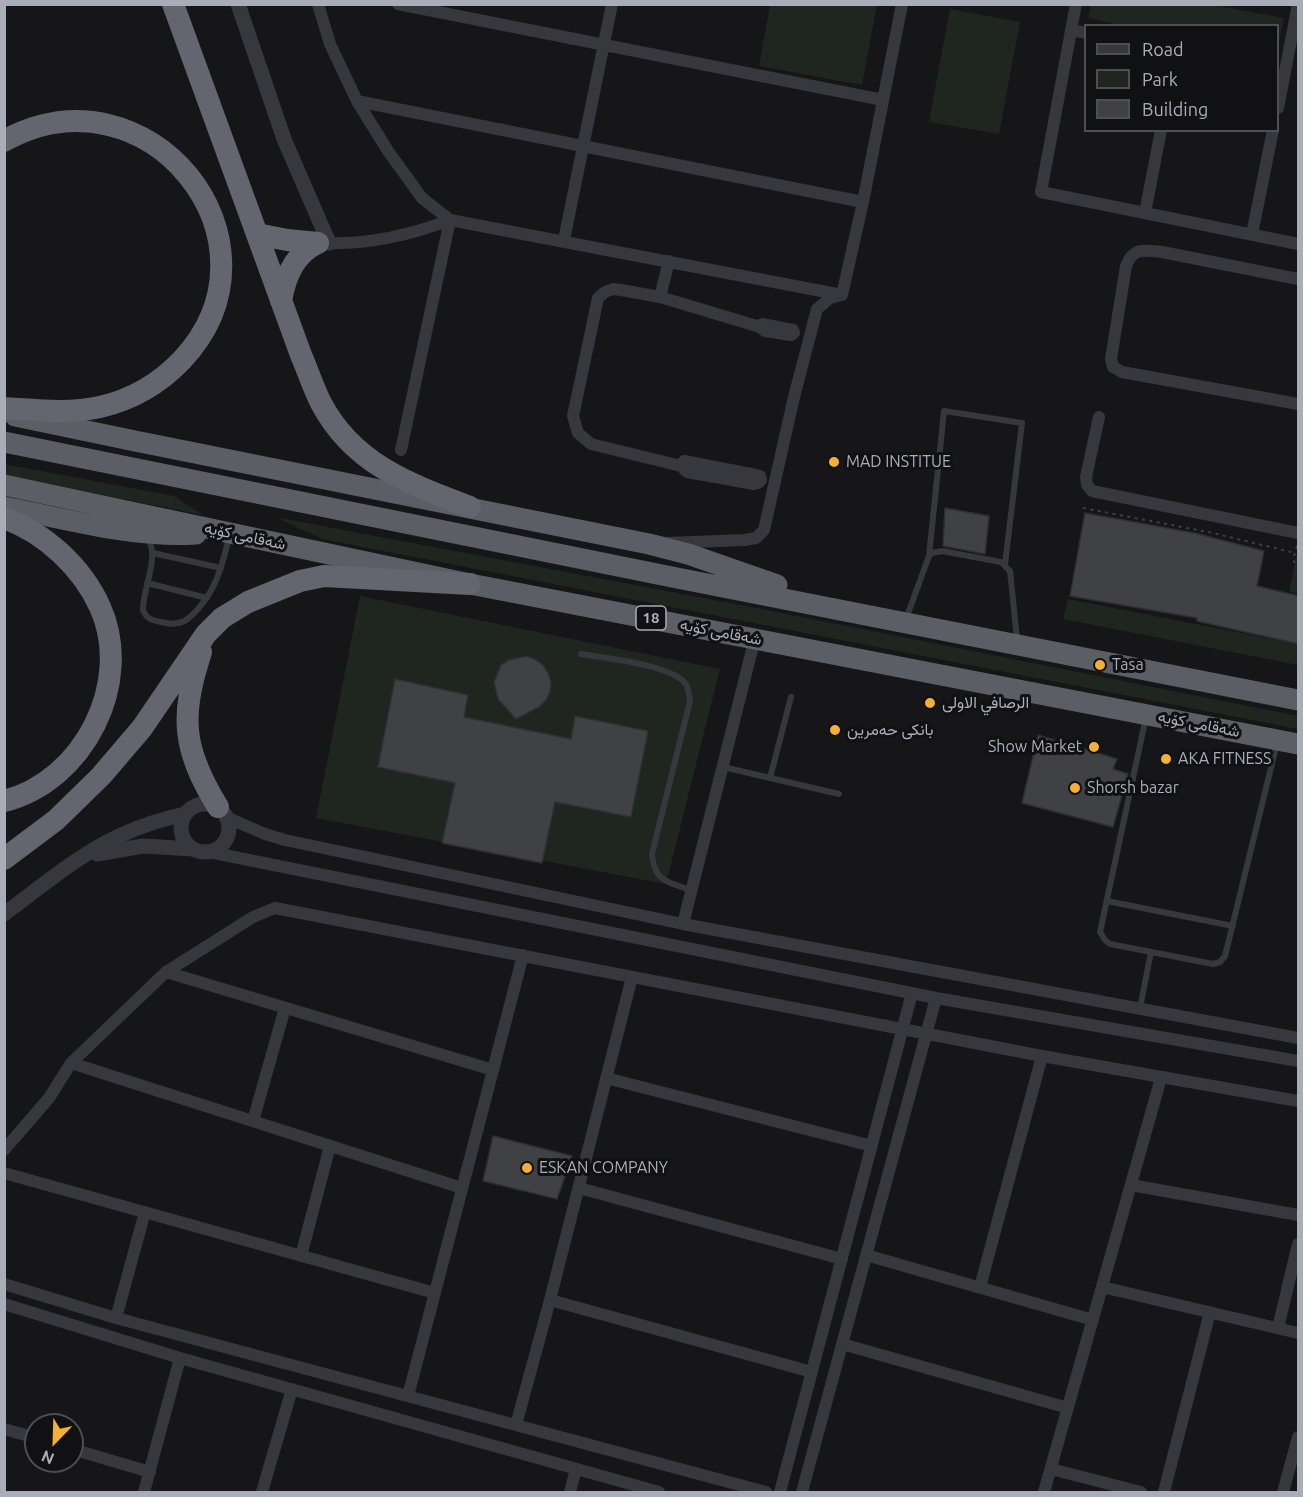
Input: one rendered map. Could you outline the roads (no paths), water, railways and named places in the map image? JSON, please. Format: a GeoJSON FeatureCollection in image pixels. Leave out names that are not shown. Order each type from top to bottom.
{"type":"FeatureCollection","features":[{"type":"Feature","properties":{"kind":"highway"},"geometry":{"type":"LineString","coordinates":[[173,4],[318,396],[344,436],[372,462],[405,482],[470,507]]}},
{"type":"Feature","properties":{"kind":"highway"},"geometry":{"type":"LineString","coordinates":[[4,141],[28,130],[53,123],[78,122],[113,126],[146,138],[183,167],[197,186],[208,207],[215,229],[220,271],[218,292],[203,332],[173,370],[151,386],[127,399],[100,407],[73,411],[4,408]]}},
{"type":"Feature","properties":{"kind":"highway"},"geometry":{"type":"LineString","coordinates":[[257,234],[287,240],[324,243]]}},
{"type":"Feature","properties":{"kind":"highway"},"geometry":{"type":"LineString","coordinates":[[281,301],[291,269],[310,246],[324,243]]}},
{"type":"Feature","properties":{"kind":"highway"},"geometry":{"type":"LineString","coordinates":[[4,413],[332,482],[470,507],[649,544],[687,554],[843,609]]}},
{"type":"Feature","properties":{"kind":"highway"},"geometry":{"type":"LineString","coordinates":[[4,442],[672,577],[1299,700]]}},
{"type":"Feature","properties":{"kind":"highway","name":"شەقامی کۆیە"},"geometry":{"type":"LineString","coordinates":[[4,485],[470,584],[1288,742]]}},
{"type":"Feature","properties":{"kind":"highway"},"geometry":{"type":"LineString","coordinates":[[4,507],[135,532],[179,535],[230,533]]}},
{"type":"Feature","properties":{"kind":"highway"},"geometry":{"type":"LineString","coordinates":[[4,518],[28,529],[46,541],[77,571],[100,608],[105,623],[110,658],[102,709],[86,742],[74,758],[44,784],[4,801]]}},
{"type":"Feature","properties":{"kind":"highway"},"geometry":{"type":"LineString","coordinates":[[4,859],[56,820],[101,776],[142,728],[206,634],[222,618],[248,602],[300,581],[324,576],[470,584]]}},
{"type":"Feature","properties":{"kind":"highway"},"geometry":{"type":"LineString","coordinates":[[206,634],[192,680],[187,730],[195,763],[223,813]]}},
{"type":"Feature","properties":{"kind":"street"},"geometry":{"type":"LineString","coordinates":[[238,4],[284,139],[324,243],[391,238],[421,231],[450,220]]}},
{"type":"Feature","properties":{"kind":"street"},"geometry":{"type":"LineString","coordinates":[[318,4],[330,44],[357,101],[388,151],[422,198],[450,220],[842,295]]}},
{"type":"Feature","properties":{"kind":"street"},"geometry":{"type":"LineString","coordinates":[[398,4],[883,100]]}},
{"type":"Feature","properties":{"kind":"street"},"geometry":{"type":"LineString","coordinates":[[564,240],[612,4]]}},
{"type":"Feature","properties":{"kind":"street"},"geometry":{"type":"LineString","coordinates":[[842,295],[902,4]]}},
{"type":"Feature","properties":{"kind":"street"},"geometry":{"type":"LineString","coordinates":[[1076,4],[1041,192],[1299,243]]}},
{"type":"Feature","properties":{"kind":"street"},"geometry":{"type":"LineString","coordinates":[[1279,96],[1281,71],[1294,46],[1298,4]]}},
{"type":"Feature","properties":{"kind":"street"},"geometry":{"type":"LineString","coordinates":[[1071,30],[1084,33]]}},
{"type":"Feature","properties":{"kind":"street"},"geometry":{"type":"LineString","coordinates":[[357,101],[863,202]]}},
{"type":"Feature","properties":{"kind":"street"},"geometry":{"type":"LineString","coordinates":[[1145,213],[1161,132]]}},
{"type":"Feature","properties":{"kind":"street"},"geometry":{"type":"LineString","coordinates":[[1252,234],[1273,132]]}},
{"type":"Feature","properties":{"kind":"street"},"geometry":{"type":"LineString","coordinates":[[401,450],[450,220]]}},
{"type":"Feature","properties":{"kind":"street"},"geometry":{"type":"LineString","coordinates":[[1299,279],[1162,252],[1148,250],[1134,253],[1130,255],[1126,266],[1111,359],[1113,368],[1122,372],[1299,404]]}},
{"type":"Feature","properties":{"kind":"street"},"geometry":{"type":"LineString","coordinates":[[660,297],[669,261]]}},
{"type":"Feature","properties":{"kind":"street"},"geometry":{"type":"LineString","coordinates":[[681,466],[684,460],[690,461],[756,474],[761,480],[754,484],[685,471],[681,466],[591,444],[578,433],[573,416],[598,298],[604,292],[613,289],[660,297],[760,327]]}},
{"type":"Feature","properties":{"kind":"street"},"geometry":{"type":"LineString","coordinates":[[649,544],[701,540],[745,540],[756,538],[764,530],[794,397],[817,309],[830,298],[842,295]]}},
{"type":"Feature","properties":{"kind":"street"},"geometry":{"type":"LineString","coordinates":[[1099,417],[1086,477],[1087,485],[1092,490],[1299,533]]}},
{"type":"Feature","properties":{"kind":"street"},"geometry":{"type":"LineString","coordinates":[[683,924],[754,638]]}},
{"type":"Feature","properties":{"kind":"street"},"geometry":{"type":"LineString","coordinates":[[4,914],[108,842],[140,827],[185,814],[190,809],[204,803],[265,834],[285,840],[683,924],[1299,1038]]}},
{"type":"Feature","properties":{"kind":"street"},"geometry":{"type":"LineString","coordinates":[[185,814],[181,830],[187,844],[201,851],[220,847],[225,843],[230,831],[223,813]]}},
{"type":"Feature","properties":{"kind":"street"},"geometry":{"type":"LineString","coordinates":[[78,861],[93,855],[126,848],[160,846],[201,851],[936,998],[1299,1060]]}},
{"type":"Feature","properties":{"kind":"street"},"geometry":{"type":"LineString","coordinates":[[4,1150],[49,1098],[71,1063],[166,972],[253,917],[275,908],[903,1030],[1299,1101]]}},
{"type":"Feature","properties":{"kind":"street"},"geometry":{"type":"LineString","coordinates":[[408,1396],[522,955]]}},
{"type":"Feature","properties":{"kind":"street"},"geometry":{"type":"LineString","coordinates":[[166,972],[493,1070]]}},
{"type":"Feature","properties":{"kind":"street"},"geometry":{"type":"LineString","coordinates":[[516,1425],[632,977]]}},
{"type":"Feature","properties":{"kind":"street"},"geometry":{"type":"LineString","coordinates":[[780,1492],[912,993]]}},
{"type":"Feature","properties":{"kind":"street"},"geometry":{"type":"LineString","coordinates":[[802,1492],[936,998]]}},
{"type":"Feature","properties":{"kind":"street"},"geometry":{"type":"LineString","coordinates":[[253,1121],[285,1008]]}},
{"type":"Feature","properties":{"kind":"street"},"geometry":{"type":"LineString","coordinates":[[980,1287],[1042,1056]]}},
{"type":"Feature","properties":{"kind":"street"},"geometry":{"type":"LineString","coordinates":[[71,1063],[462,1188]]}},
{"type":"Feature","properties":{"kind":"street"},"geometry":{"type":"LineString","coordinates":[[606,1078],[872,1146]]}},
{"type":"Feature","properties":{"kind":"street"},"geometry":{"type":"LineString","coordinates":[[1044,1492],[1161,1078]]}},
{"type":"Feature","properties":{"kind":"street"},"geometry":{"type":"LineString","coordinates":[[301,1256],[330,1146]]}},
{"type":"Feature","properties":{"kind":"street"},"geometry":{"type":"LineString","coordinates":[[4,1173],[435,1293]]}},
{"type":"Feature","properties":{"kind":"street"},"geometry":{"type":"LineString","coordinates":[[1131,1185],[1299,1215]]}},
{"type":"Feature","properties":{"kind":"street"},"geometry":{"type":"LineString","coordinates":[[579,1188],[842,1259]]}},
{"type":"Feature","properties":{"kind":"street"},"geometry":{"type":"LineString","coordinates":[[116,1318],[145,1212]]}},
{"type":"Feature","properties":{"kind":"street"},"geometry":{"type":"LineString","coordinates":[[1278,1328],[1299,1244]]}},
{"type":"Feature","properties":{"kind":"street"},"geometry":{"type":"LineString","coordinates":[[866,1256],[1093,1320]]}},
{"type":"Feature","properties":{"kind":"street"},"geometry":{"type":"LineString","coordinates":[[4,1284],[116,1318],[766,1492]]}},
{"type":"Feature","properties":{"kind":"street"},"geometry":{"type":"LineString","coordinates":[[1102,1287],[1299,1333]]}},
{"type":"Feature","properties":{"kind":"street"},"geometry":{"type":"LineString","coordinates":[[550,1300],[812,1372]]}},
{"type":"Feature","properties":{"kind":"street"},"geometry":{"type":"LineString","coordinates":[[4,1304],[180,1358],[659,1492]]}},
{"type":"Feature","properties":{"kind":"street"},"geometry":{"type":"LineString","coordinates":[[1164,1492],[1209,1312]]}},
{"type":"Feature","properties":{"kind":"street"},"geometry":{"type":"LineString","coordinates":[[843,1344],[1068,1407]]}},
{"type":"Feature","properties":{"kind":"street"},"geometry":{"type":"LineString","coordinates":[[144,1492],[180,1358]]}},
{"type":"Feature","properties":{"kind":"street"},"geometry":{"type":"LineString","coordinates":[[262,1492],[292,1389]]}},
{"type":"Feature","properties":{"kind":"street"},"geometry":{"type":"LineString","coordinates":[[4,1429],[24,1435]]}},
{"type":"Feature","properties":{"kind":"street"},"geometry":{"type":"LineString","coordinates":[[1283,1492],[1299,1437]]}},
{"type":"Feature","properties":{"kind":"street"},"geometry":{"type":"LineString","coordinates":[[84,1453],[150,1472]]}},
{"type":"Feature","properties":{"kind":"street"},"geometry":{"type":"LineString","coordinates":[[570,1492],[576,1469]]}},
{"type":"Feature","properties":{"kind":"street"},"geometry":{"type":"LineString","coordinates":[[1051,1469],[1141,1492]]}},
{"type":"Feature","properties":{"kind":"lane"},"geometry":{"type":"LineString","coordinates":[[905,621],[929,556],[944,411],[1022,423],[1005,564],[1010,571],[1017,643]]}},
{"type":"Feature","properties":{"kind":"lane"},"geometry":{"type":"LineString","coordinates":[[135,532],[150,542],[153,553],[143,610],[145,615],[153,621],[172,624],[185,622],[207,598],[218,579],[230,533]]}},
{"type":"Feature","properties":{"kind":"lane"},"geometry":{"type":"LineString","coordinates":[[929,556],[942,551],[1005,564]]}},
{"type":"Feature","properties":{"kind":"lane"},"geometry":{"type":"LineString","coordinates":[[153,553],[221,568]]}},
{"type":"Feature","properties":{"kind":"lane"},"geometry":{"type":"LineString","coordinates":[[147,583],[207,598]]}},
{"type":"Feature","properties":{"kind":"lane"},"geometry":{"type":"LineString","coordinates":[[581,654],[662,670],[677,676],[685,682],[689,690],[690,701],[652,854],[652,862],[658,876],[663,881],[691,890]]}},
{"type":"Feature","properties":{"kind":"lane"},"geometry":{"type":"LineString","coordinates":[[770,778],[790,697]]}},
{"type":"Feature","properties":{"kind":"lane"},"geometry":{"type":"LineString","coordinates":[[1146,714],[1100,932],[1110,944],[1213,964],[1220,962],[1225,956],[1288,742]]}},
{"type":"Feature","properties":{"kind":"lane"},"geometry":{"type":"LineString","coordinates":[[722,767],[839,794]]}},
{"type":"Feature","properties":{"kind":"lane"},"geometry":{"type":"LineString","coordinates":[[1107,901],[1233,926]]}},
{"type":"Feature","properties":{"kind":"lane"},"geometry":{"type":"LineString","coordinates":[[1140,1008],[1151,952]]}},
{"type":"Feature","properties":{"kind":"place","name":"MAD INSTITUE"},"geometry":{"type":"Point","coordinates":[834,462]}},
{"type":"Feature","properties":{"kind":"place","name":"Tasa"},"geometry":{"type":"Point","coordinates":[1100,665]}},
{"type":"Feature","properties":{"kind":"place","name":"الرصافي الاولى"},"geometry":{"type":"Point","coordinates":[930,703]}},
{"type":"Feature","properties":{"kind":"place","name":"بانكی حه‌مرین"},"geometry":{"type":"Point","coordinates":[835,730]}},
{"type":"Feature","properties":{"kind":"place","name":"Show Market"},"geometry":{"type":"Point","coordinates":[1094,747]}},
{"type":"Feature","properties":{"kind":"place","name":"AKA FITNESS"},"geometry":{"type":"Point","coordinates":[1166,759]}},
{"type":"Feature","properties":{"kind":"place","name":"Shorsh bazar"},"geometry":{"type":"Point","coordinates":[1075,788]}},
{"type":"Feature","properties":{"kind":"place","name":"ESKAN COMPANY"},"geometry":{"type":"Point","coordinates":[527,1168]}}]}
